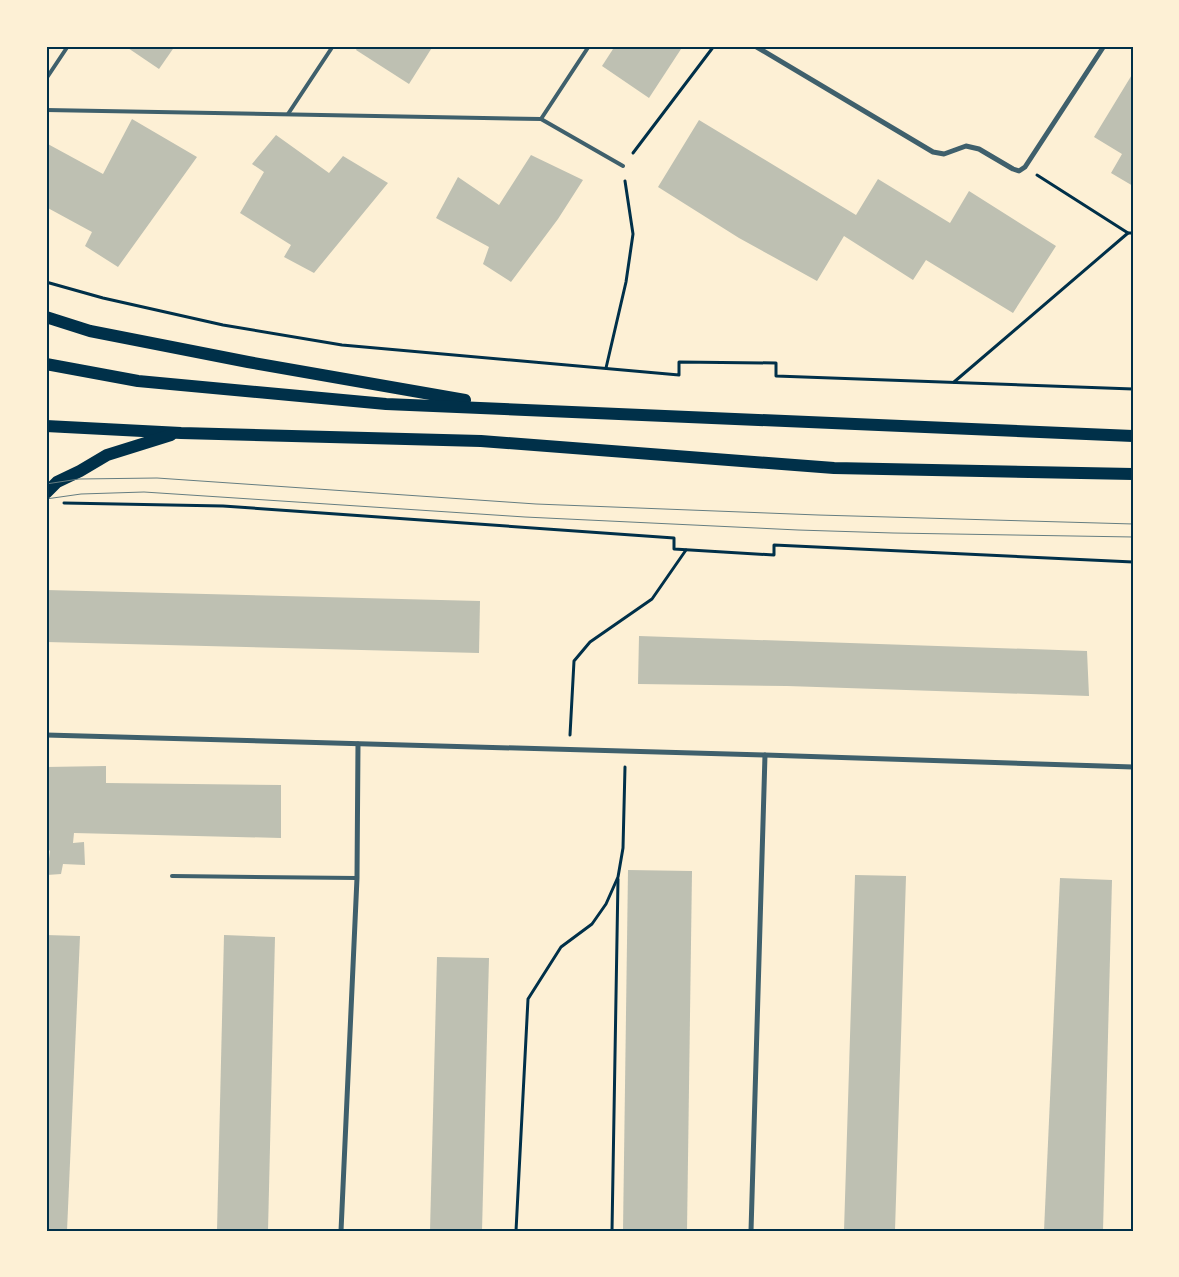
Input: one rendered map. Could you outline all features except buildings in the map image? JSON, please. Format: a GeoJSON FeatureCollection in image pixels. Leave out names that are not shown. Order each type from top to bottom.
{"type":"FeatureCollection","features":[{"type":"Feature","properties":{"kind":"main road"},"geometry":{"type":"LineString","coordinates":[[46,317],[90,331],[248,362],[514,409]]}},
{"type":"Feature","properties":{"kind":"main road"},"geometry":{"type":"LineString","coordinates":[[46,364],[138,381],[386,404],[1133,436]]}},
{"type":"Feature","properties":{"kind":"main road"},"geometry":{"type":"LineString","coordinates":[[46,426],[181,433],[481,441],[834,468],[1133,474]]}},
{"type":"Feature","properties":{"kind":"main road"},"geometry":{"type":"LineString","coordinates":[[46,492],[57,482],[107,455],[181,433]]}},
{"type":"Feature","properties":{"kind":"street"},"geometry":{"type":"LineString","coordinates":[[755,46],[933,152],[944,154],[966,146],[979,149],[1013,169],[1019,170],[1024,167],[1104,46]]}},
{"type":"Feature","properties":{"kind":"street"},"geometry":{"type":"LineString","coordinates":[[46,735],[1133,767]]}},
{"type":"Feature","properties":{"kind":"street"},"geometry":{"type":"LineString","coordinates":[[341,1231],[357,878],[358,744]]}},
{"type":"Feature","properties":{"kind":"street"},"geometry":{"type":"LineString","coordinates":[[751,1231],[765,755]]}},
{"type":"Feature","properties":{"kind":"lane"},"geometry":{"type":"LineString","coordinates":[[46,79],[68,46]]}},
{"type":"Feature","properties":{"kind":"lane"},"geometry":{"type":"LineString","coordinates":[[288,114],[333,46]]}},
{"type":"Feature","properties":{"kind":"lane"},"geometry":{"type":"LineString","coordinates":[[540,120],[589,46]]}},
{"type":"Feature","properties":{"kind":"lane"},"geometry":{"type":"LineString","coordinates":[[46,110],[540,120],[622,166]]}},
{"type":"Feature","properties":{"kind":"lane"},"geometry":{"type":"LineString","coordinates":[[172,876],[357,878]]}},
{"type":"Feature","properties":{"kind":"path"},"geometry":{"type":"LineString","coordinates":[[606,368],[626,282],[633,234],[622,166],[714,46]]}},
{"type":"Feature","properties":{"kind":"path"},"geometry":{"type":"LineString","coordinates":[[954,382],[1130,233],[1024,167]]}},
{"type":"Feature","properties":{"kind":"path"},"geometry":{"type":"LineString","coordinates":[[46,282],[103,298],[223,325],[342,345],[679,375],[680,362],[776,363],[776,376],[1133,389]]}},
{"type":"Feature","properties":{"kind":"path"},"geometry":{"type":"LineString","coordinates":[[56,503],[223,506],[674,538],[674,549],[774,555],[774,545],[1133,562]]}},
{"type":"Feature","properties":{"kind":"path"},"geometry":{"type":"LineString","coordinates":[[569,750],[574,661],[590,642],[652,599],[686,550]]}},
{"type":"Feature","properties":{"kind":"path"},"geometry":{"type":"LineString","coordinates":[[612,1231],[618,877],[623,848],[625,752]]}},
{"type":"Feature","properties":{"kind":"path"},"geometry":{"type":"LineString","coordinates":[[516,1231],[528,999],[561,948],[592,924],[606,904],[618,877]]}},
{"type":"Feature","properties":{"kind":"tram line"},"geometry":{"type":"LineString","coordinates":[[46,484],[79,479],[157,478],[536,504],[818,515],[1133,524]]}},
{"type":"Feature","properties":{"kind":"tram line"},"geometry":{"type":"LineString","coordinates":[[46,499],[81,494],[144,492],[525,517],[798,530],[1133,537]]}}]}
